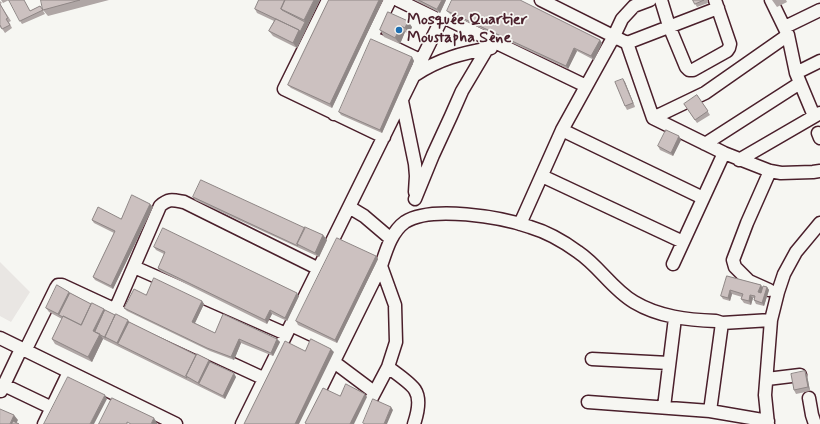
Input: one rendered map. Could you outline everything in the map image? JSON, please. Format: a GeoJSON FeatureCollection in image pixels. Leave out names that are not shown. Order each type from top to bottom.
{"type":"FeatureCollection","features":[{"type":"Feature","properties":{"kind":"street"},"geometry":{"type":"LineString","coordinates":[[328,0],[284,89],[384,137]]}},
{"type":"Feature","properties":{"kind":"street"},"geometry":{"type":"LineString","coordinates":[[334,114],[390,0]]}},
{"type":"Feature","properties":{"kind":"street"},"geometry":{"type":"LineString","coordinates":[[398,0],[504,46],[586,86]]}},
{"type":"Feature","properties":{"kind":"street"},"geometry":{"type":"LineString","coordinates":[[242,424],[451,0]]}},
{"type":"Feature","properties":{"kind":"street"},"geometry":{"type":"LineString","coordinates":[[541,0],[627,43],[653,118],[739,160],[770,171],[780,173],[820,171]]}},
{"type":"Feature","properties":{"kind":"street"},"geometry":{"type":"LineString","coordinates":[[520,224],[562,130],[622,19],[634,6],[650,0]]}},
{"type":"Feature","properties":{"kind":"street"},"geometry":{"type":"LineString","coordinates":[[627,43],[669,26],[717,4],[730,44],[727,52],[693,70],[689,70],[686,67],[669,26],[661,0]]}},
{"type":"Feature","properties":{"kind":"street"},"geometry":{"type":"LineString","coordinates":[[739,160],[817,114],[798,78],[787,31],[772,0]]}},
{"type":"Feature","properties":{"kind":"street"},"geometry":{"type":"LineString","coordinates":[[653,118],[705,94],[787,31],[820,10]]}},
{"type":"Feature","properties":{"kind":"street"},"geometry":{"type":"LineString","coordinates":[[372,37],[422,61]]}},
{"type":"Feature","properties":{"kind":"street"},"geometry":{"type":"LineString","coordinates":[[414,76],[442,60],[504,46]]}},
{"type":"Feature","properties":{"kind":"street"},"geometry":{"type":"LineString","coordinates":[[415,199],[462,91],[487,49]]}},
{"type":"Feature","properties":{"kind":"street"},"geometry":{"type":"LineString","coordinates":[[705,144],[820,62]]}},
{"type":"Feature","properties":{"kind":"street"},"geometry":{"type":"LineString","coordinates":[[402,101],[415,164],[416,176],[414,217]]}},
{"type":"Feature","properties":{"kind":"street"},"geometry":{"type":"LineString","coordinates":[[562,130],[703,198]]}},
{"type":"Feature","properties":{"kind":"street"},"geometry":{"type":"LineString","coordinates":[[672,264],[724,153]]}},
{"type":"Feature","properties":{"kind":"street"},"geometry":{"type":"LineString","coordinates":[[770,171],[747,223],[733,260],[735,267],[749,281],[778,292]]}},
{"type":"Feature","properties":{"kind":"street"},"geometry":{"type":"LineString","coordinates":[[542,176],[683,242]]}},
{"type":"Feature","properties":{"kind":"street"},"geometry":{"type":"LineString","coordinates":[[116,310],[160,206],[166,201],[172,200],[184,202],[319,269]]}},
{"type":"Feature","properties":{"kind":"street"},"geometry":{"type":"LineString","coordinates":[[349,207],[361,213],[391,239]]}},
{"type":"Feature","properties":{"kind":"street"},"geometry":{"type":"LineString","coordinates":[[302,424],[334,362],[380,266],[391,239],[401,226],[414,217],[427,214],[456,214],[490,217],[520,224],[545,233],[580,252],[624,295],[649,310],[675,318],[716,321],[722,323],[771,320]]}},
{"type":"Feature","properties":{"kind":"street"},"geometry":{"type":"LineString","coordinates":[[588,402],[710,411],[768,422],[765,395],[771,320],[778,292],[784,274],[796,252],[820,223]]}},
{"type":"Feature","properties":{"kind":"street"},"geometry":{"type":"LineString","coordinates":[[358,424],[388,367],[396,342],[395,305],[380,266]]}},
{"type":"Feature","properties":{"kind":"street"},"geometry":{"type":"LineString","coordinates":[[134,267],[289,330],[340,348]]}},
{"type":"Feature","properties":{"kind":"street"},"geometry":{"type":"LineString","coordinates":[[52,408],[2,389],[58,285],[62,285],[265,379]]}},
{"type":"Feature","properties":{"kind":"street"},"geometry":{"type":"LineString","coordinates":[[664,407],[675,318]]}},
{"type":"Feature","properties":{"kind":"street"},"geometry":{"type":"LineString","coordinates":[[710,411],[722,323]]}},
{"type":"Feature","properties":{"kind":"street"},"geometry":{"type":"LineString","coordinates":[[0,338],[171,423]]}},
{"type":"Feature","properties":{"kind":"street"},"geometry":{"type":"LineString","coordinates":[[592,359],[669,363]]}},
{"type":"Feature","properties":{"kind":"street"},"geometry":{"type":"LineString","coordinates":[[334,362],[374,392]]}},
{"type":"Feature","properties":{"kind":"street"},"geometry":{"type":"LineString","coordinates":[[388,367],[415,390],[418,399],[417,414],[414,424]]}},
{"type":"Feature","properties":{"kind":"street"},"geometry":{"type":"LineString","coordinates":[[44,424],[69,372]]}},
{"type":"Feature","properties":{"kind":"street"},"geometry":{"type":"LineString","coordinates":[[767,378],[800,375]]}},
{"type":"Feature","properties":{"kind":"street"},"geometry":{"type":"LineString","coordinates":[[110,407],[116,395]]}},
{"type":"Feature","properties":{"kind":"street"},"geometry":{"type":"LineString","coordinates":[[809,398],[815,424]]}},
{"type":"Feature","properties":{"kind":"shaded area"},"geometry":{"type":"Polygon","coordinates":[[[0,262],[30,292],[11,322],[0,316],[0,262]]]}},
{"type":"Feature","properties":{"kind":"building"},"geometry":{"type":"Polygon","coordinates":[[[9,0],[24,0],[30,11],[40,6],[43,10],[20,21],[9,0]]]}},
{"type":"Feature","properties":{"kind":"building"},"geometry":{"type":"Polygon","coordinates":[[[41,0],[80,0],[43,10],[41,0]]]}},
{"type":"Feature","properties":{"kind":"building"},"geometry":{"type":"Polygon","coordinates":[[[259,0],[285,0],[281,9],[305,22],[300,32],[299,30],[255,9],[259,0]]]}},
{"type":"Feature","properties":{"kind":"building"},"geometry":{"type":"Polygon","coordinates":[[[285,0],[314,0],[304,20],[281,9],[285,0]]]}},
{"type":"Feature","properties":{"kind":"building"},"geometry":{"type":"Polygon","coordinates":[[[329,0],[379,0],[330,104],[288,85],[329,0]]]}},
{"type":"Feature","properties":{"kind":"building"},"geometry":{"type":"Polygon","coordinates":[[[419,0],[442,0],[437,9],[419,0]]]}},
{"type":"Feature","properties":{"kind":"building"},"geometry":{"type":"Polygon","coordinates":[[[452,0],[520,0],[600,40],[591,56],[574,48],[566,66],[447,11],[452,0]]]}},
{"type":"Feature","properties":{"kind":"building"},"geometry":{"type":"Polygon","coordinates":[[[693,0],[704,0],[695,4],[693,0]]]}},
{"type":"Feature","properties":{"kind":"building"},"geometry":{"type":"Polygon","coordinates":[[[0,4],[8,18],[6,19],[10,25],[2,29],[0,25],[0,4]]]}},
{"type":"Feature","properties":{"kind":"building"},"geometry":{"type":"Polygon","coordinates":[[[388,12],[408,21],[405,28],[401,26],[395,38],[380,30],[388,12]]]}},
{"type":"Feature","properties":{"kind":"building"},"geometry":{"type":"Polygon","coordinates":[[[276,19],[299,30],[293,43],[269,31],[276,19]]]}},
{"type":"Feature","properties":{"kind":"building"},"geometry":{"type":"Polygon","coordinates":[[[371,39],[412,57],[380,130],[339,112],[371,39]]]}},
{"type":"Feature","properties":{"kind":"building"},"geometry":{"type":"Polygon","coordinates":[[[623,79],[633,103],[625,106],[615,82],[623,79]]]}},
{"type":"Feature","properties":{"kind":"building"},"geometry":{"type":"Polygon","coordinates":[[[697,95],[708,111],[695,120],[684,104],[697,95]]]}},
{"type":"Feature","properties":{"kind":"building"},"geometry":{"type":"Polygon","coordinates":[[[666,130],[679,136],[671,153],[658,146],[666,130]]]}},
{"type":"Feature","properties":{"kind":"building"},"geometry":{"type":"Polygon","coordinates":[[[201,180],[305,228],[297,244],[298,246],[193,197],[201,180]]]}},
{"type":"Feature","properties":{"kind":"building"},"geometry":{"type":"Polygon","coordinates":[[[132,195],[150,204],[111,286],[93,277],[115,231],[92,220],[98,207],[121,219],[132,195]]]}},
{"type":"Feature","properties":{"kind":"building"},"geometry":{"type":"Polygon","coordinates":[[[305,227],[323,235],[315,253],[297,244],[305,227]]]}},
{"type":"Feature","properties":{"kind":"building"},"geometry":{"type":"Polygon","coordinates":[[[163,228],[297,293],[285,318],[270,310],[265,320],[158,268],[165,252],[154,247],[163,228]]]}},
{"type":"Feature","properties":{"kind":"building"},"geometry":{"type":"Polygon","coordinates":[[[337,238],[376,256],[335,340],[296,321],[337,238]]]}},
{"type":"Feature","properties":{"kind":"building"},"geometry":{"type":"Polygon","coordinates":[[[727,276],[761,285],[758,292],[761,293],[763,286],[767,287],[762,303],[754,300],[755,296],[750,295],[749,301],[741,299],[743,294],[730,290],[728,298],[721,296],[727,276]]]}},
{"type":"Feature","properties":{"kind":"building"},"geometry":{"type":"Polygon","coordinates":[[[154,278],[202,301],[192,322],[215,333],[223,314],[277,339],[271,353],[239,339],[231,357],[207,348],[124,308],[134,289],[146,295],[154,278]]]}},
{"type":"Feature","properties":{"kind":"building"},"geometry":{"type":"Polygon","coordinates":[[[57,285],[69,292],[58,314],[46,308],[57,285]]]}},
{"type":"Feature","properties":{"kind":"building"},"geometry":{"type":"Polygon","coordinates":[[[70,293],[91,304],[81,325],[59,315],[70,293]]]}},
{"type":"Feature","properties":{"kind":"building"},"geometry":{"type":"Polygon","coordinates":[[[92,303],[104,309],[93,331],[100,334],[88,357],[52,339],[63,316],[81,325],[92,303]]]}},
{"type":"Feature","properties":{"kind":"building"},"geometry":{"type":"Polygon","coordinates":[[[105,310],[115,315],[105,337],[106,338],[95,332],[105,310]]]}},
{"type":"Feature","properties":{"kind":"building"},"geometry":{"type":"Polygon","coordinates":[[[116,314],[128,320],[117,343],[105,337],[116,314]]]}},
{"type":"Feature","properties":{"kind":"building"},"geometry":{"type":"Polygon","coordinates":[[[129,322],[196,355],[186,376],[187,378],[118,344],[129,322]]]}},
{"type":"Feature","properties":{"kind":"building"},"geometry":{"type":"Polygon","coordinates":[[[311,339],[331,349],[295,424],[244,424],[285,341],[305,351],[311,339]]]}},
{"type":"Feature","properties":{"kind":"building"},"geometry":{"type":"Polygon","coordinates":[[[197,354],[209,360],[198,383],[186,376],[197,354]]]}},
{"type":"Feature","properties":{"kind":"building"},"geometry":{"type":"Polygon","coordinates":[[[210,362],[234,373],[223,396],[199,384],[210,362]]]}},
{"type":"Feature","properties":{"kind":"building"},"geometry":{"type":"Polygon","coordinates":[[[805,371],[808,387],[794,390],[791,374],[805,371]]]}},
{"type":"Feature","properties":{"kind":"building"},"geometry":{"type":"Polygon","coordinates":[[[68,377],[105,395],[90,424],[44,424],[68,377]]]}},
{"type":"Feature","properties":{"kind":"building"},"geometry":{"type":"Polygon","coordinates":[[[346,384],[365,394],[350,424],[305,423],[323,388],[340,396],[346,384]]]}},
{"type":"Feature","properties":{"kind":"building"},"geometry":{"type":"Polygon","coordinates":[[[112,398],[154,418],[151,424],[131,424],[127,422],[127,424],[99,424],[112,398]]]}},
{"type":"Feature","properties":{"kind":"building"},"geometry":{"type":"Polygon","coordinates":[[[373,399],[391,407],[384,424],[363,423],[373,399]]]}},
{"type":"Feature","properties":{"kind":"building"},"geometry":{"type":"Polygon","coordinates":[[[0,409],[14,415],[10,424],[0,424],[0,409]]]}},
{"type":"Feature","properties":{"kind":"building"},"geometry":{"type":"Polygon","coordinates":[[[13,421],[19,424],[12,424],[13,421]]]}},
{"type":"Feature","properties":{"kind":"place","name":"Mosquée Quartier Moustapha Sène"},"geometry":{"type":"Point","coordinates":[399,30]}}]}
